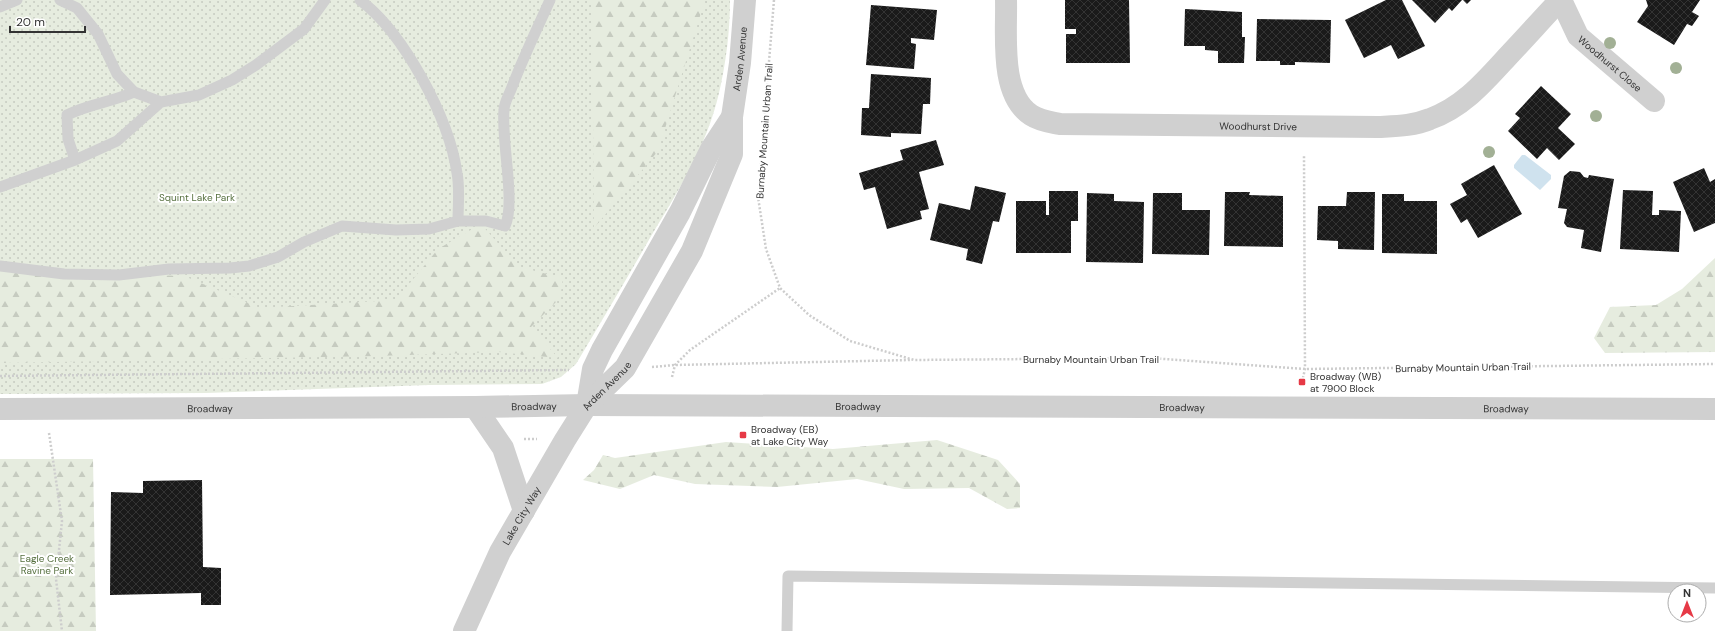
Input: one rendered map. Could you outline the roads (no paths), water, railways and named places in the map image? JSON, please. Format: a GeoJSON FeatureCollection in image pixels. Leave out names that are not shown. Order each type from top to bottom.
{"type":"FeatureCollection","features":[{"type":"Feature","properties":{"kind":"street","name":"Arden Avenue"},"geometry":{"type":"LineString","coordinates":[[587,405],[625,368],[692,251],[732,154],[732,117],[741,56],[744,0]]}},
{"type":"Feature","properties":{"kind":"street","name":"Woodhurst Drive"},"geometry":{"type":"LineString","coordinates":[[1006,0],[1009,80],[1014,95],[1022,106],[1031,115],[1045,121],[1060,124],[1378,127],[1408,125],[1429,120],[1463,102],[1479,88],[1560,0]]}},
{"type":"Feature","properties":{"kind":"street","name":"Woodhurst Close"},"geometry":{"type":"LineString","coordinates":[[1560,0],[1578,36],[1654,101]]}},
{"type":"Feature","properties":{"kind":"street","name":"Arden Avenue"},"geometry":{"type":"LineString","coordinates":[[587,405],[593,369],[599,357],[680,212],[711,149],[732,117]]}},
{"type":"Feature","properties":{"kind":"street","name":"Broadway"},"geometry":{"type":"LineString","coordinates":[[0,408],[475,407],[587,405],[1715,409]]}},
{"type":"Feature","properties":{"kind":"street","name":"Lake City Way"},"geometry":{"type":"LineString","coordinates":[[464,631],[500,552],[587,405]]}},
{"type":"Feature","properties":{"kind":"street"},"geometry":{"type":"LineString","coordinates":[[475,407],[503,448],[524,511]]}},
{"type":"Feature","properties":{"kind":"lane"},"geometry":{"type":"LineString","coordinates":[[0,7],[17,0]]}},
{"type":"Feature","properties":{"kind":"lane"},"geometry":{"type":"LineString","coordinates":[[60,0],[77,8],[98,34],[117,74],[134,92],[161,102],[200,95],[232,80],[256,65],[304,29],[325,0]]}},
{"type":"Feature","properties":{"kind":"lane"},"geometry":{"type":"LineString","coordinates":[[360,0],[369,7],[386,26],[427,85],[443,124],[458,173],[458,221]]}},
{"type":"Feature","properties":{"kind":"lane"},"geometry":{"type":"LineString","coordinates":[[0,266],[64,274],[119,275],[169,269],[236,268],[249,266],[278,257],[304,242],[342,226],[396,230],[429,229],[458,221],[486,221],[505,226],[508,220],[508,188],[503,132],[504,109],[519,69],[550,0]]}},
{"type":"Feature","properties":{"kind":"lane"},"geometry":{"type":"LineString","coordinates":[[75,160],[68,139],[67,115],[80,109],[118,99],[134,92]]}},
{"type":"Feature","properties":{"kind":"lane"},"geometry":{"type":"LineString","coordinates":[[0,187],[75,160],[117,141],[161,102]]}},
{"type":"Feature","properties":{"kind":"lane"},"geometry":{"type":"LineString","coordinates":[[787,631],[788,576],[1715,588]]}},
{"type":"Feature","properties":{"kind":"water"},"geometry":{"type":"Polygon","coordinates":[[[1522,155],[1525,155],[1551,175],[1551,179],[1540,190],[1514,168],[1514,165],[1522,155]]]}},
{"type":"Feature","properties":{"kind":"place","name":"Broadway (WB) at 7900 Block"},"geometry":{"type":"Point","coordinates":[1302,382]}},
{"type":"Feature","properties":{"kind":"place","name":"Broadway (EB) at Lake City Way"},"geometry":{"type":"Point","coordinates":[743,435]}},
{"type":"Feature","properties":{"kind":"park label","name":"Squint Lake Park"},"geometry":{"type":"Point","coordinates":[197,197]}},
{"type":"Feature","properties":{"kind":"park label","name":"Eagle Creek Ravine Park"},"geometry":{"type":"Point","coordinates":[47,564]}}]}
